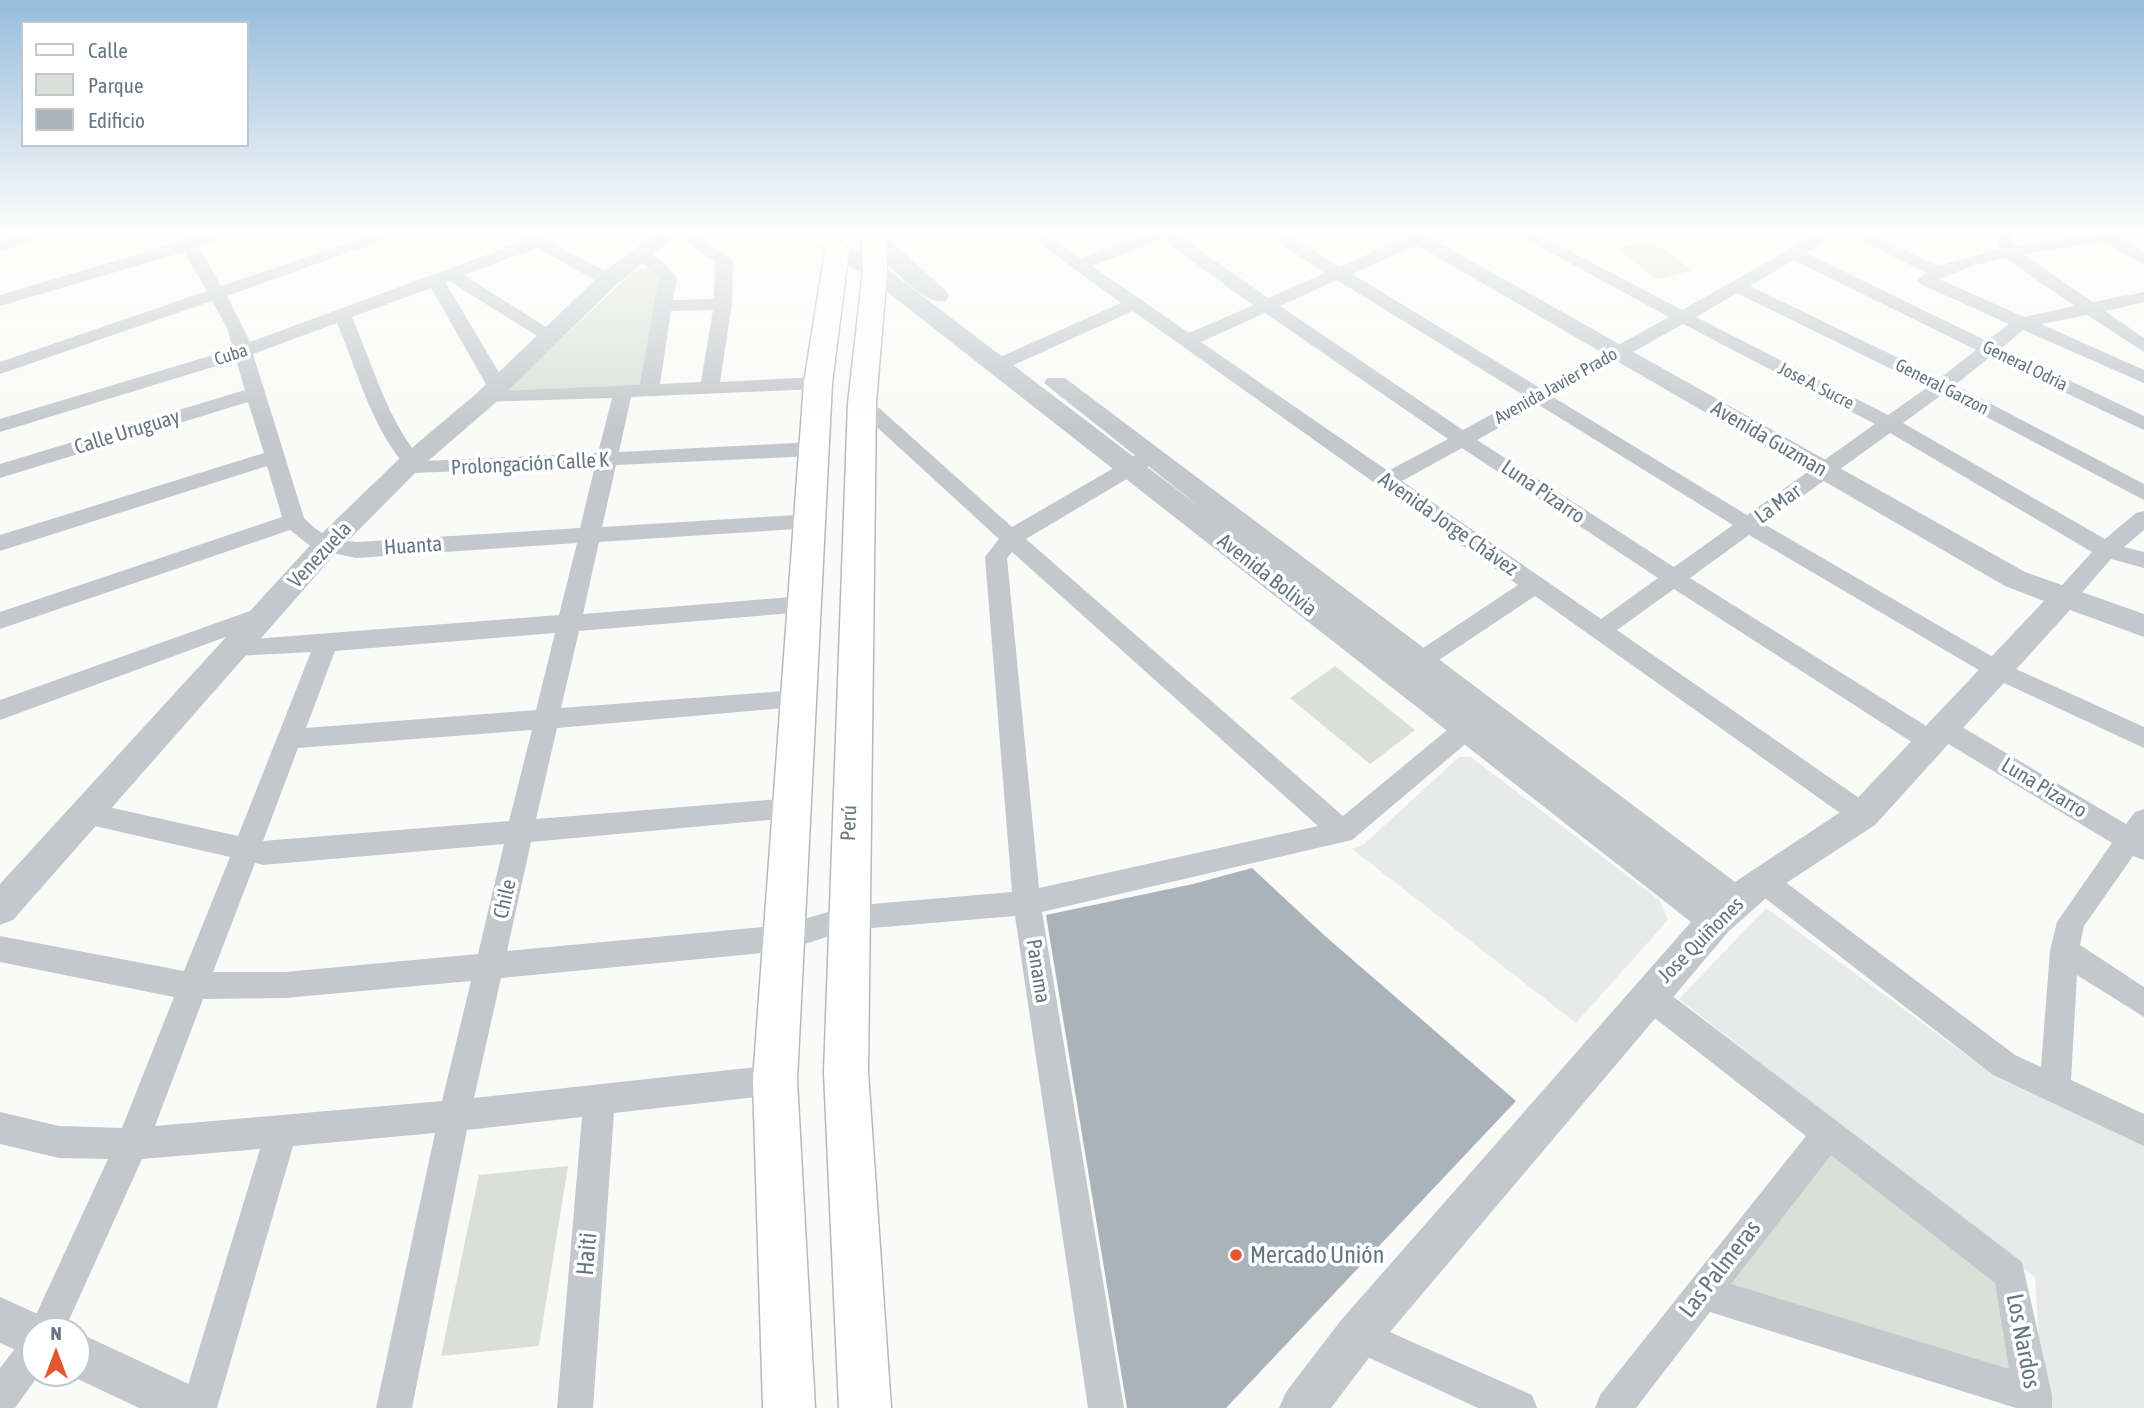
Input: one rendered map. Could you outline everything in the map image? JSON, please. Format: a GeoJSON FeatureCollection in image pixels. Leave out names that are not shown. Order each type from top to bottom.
{"type":"FeatureCollection","features":[{"type":"Feature","properties":{"kind":"main road"},"geometry":{"type":"LineString","coordinates":[[789,1408],[775,1080],[818,383],[843,298]]}},
{"type":"Feature","properties":{"kind":"main road","name":"Perú"},"geometry":{"type":"LineString","coordinates":[[861,298],[862,403],[846,1072],[865,1408]]}},
{"type":"Feature","properties":{"kind":"street"},"geometry":{"type":"LineString","coordinates":[[0,368],[204,298]]}},
{"type":"Feature","properties":{"kind":"street"},"geometry":{"type":"LineString","coordinates":[[217,298],[236,328],[241,352],[294,521],[309,537],[325,547]]}},
{"type":"Feature","properties":{"kind":"street","name":"Cuba"},"geometry":{"type":"LineString","coordinates":[[0,426],[241,352],[389,298]]}},
{"type":"Feature","properties":{"kind":"street"},"geometry":{"type":"LineString","coordinates":[[452,298],[492,392],[636,391],[818,383]]}},
{"type":"Feature","properties":{"kind":"street"},"geometry":{"type":"LineString","coordinates":[[478,298],[550,338]]}},
{"type":"Feature","properties":{"kind":"street","name":"Venezuela"},"geometry":{"type":"LineString","coordinates":[[0,909],[325,547],[410,463],[492,392],[590,298]]}},
{"type":"Feature","properties":{"kind":"street","name":"Chile"},"geometry":{"type":"LineString","coordinates":[[394,1408],[454,1116],[607,461],[636,391],[664,298]]}},
{"type":"Feature","properties":{"kind":"street"},"geometry":{"type":"LineString","coordinates":[[710,387],[723,298]]}},
{"type":"Feature","properties":{"kind":"street","name":"Avenida Bolivia"},"geometry":{"type":"LineString","coordinates":[[930,298],[1409,669],[1738,901]]}},
{"type":"Feature","properties":{"kind":"street","name":"Avenida Jorge Chávez"},"geometry":{"type":"LineString","coordinates":[[1128,298],[1863,816]]}},
{"type":"Feature","properties":{"kind":"street","name":"Luna Pizarro"},"geometry":{"type":"LineString","coordinates":[[1254,298],[1673,579],[1937,734],[2139,836]]}},
{"type":"Feature","properties":{"kind":"street"},"geometry":{"type":"LineString","coordinates":[[1187,341],[1284,298]]}},
{"type":"Feature","properties":{"kind":"street"},"geometry":{"type":"LineString","coordinates":[[1377,298],[1748,525],[1997,670],[2144,738]]}},
{"type":"Feature","properties":{"kind":"street","name":"Avenida Guzman"},"geometry":{"type":"LineString","coordinates":[[1519,298],[2015,579],[2063,599],[2144,626]]}},
{"type":"Feature","properties":{"kind":"street","name":"Jose A. Sucre"},"geometry":{"type":"LineString","coordinates":[[1643,298],[1889,423],[2106,550],[2144,560]]}},
{"type":"Feature","properties":{"kind":"street","name":"Avenida Javier Prado"},"geometry":{"type":"LineString","coordinates":[[1387,481],[1717,298]]}},
{"type":"Feature","properties":{"kind":"street","name":"General Garzon"},"geometry":{"type":"LineString","coordinates":[[1761,298],[1942,386],[2144,493]]}},
{"type":"Feature","properties":{"kind":"street","name":"General Odria"},"geometry":{"type":"LineString","coordinates":[[1886,298],[2144,424]]}},
{"type":"Feature","properties":{"kind":"street"},"geometry":{"type":"LineString","coordinates":[[1965,298],[2144,377]]}},
{"type":"Feature","properties":{"kind":"street"},"geometry":{"type":"LineString","coordinates":[[2074,298],[2144,346]]}},
{"type":"Feature","properties":{"kind":"street"},"geometry":{"type":"LineString","coordinates":[[2021,323],[2140,298]]}},
{"type":"Feature","properties":{"kind":"street"},"geometry":{"type":"LineString","coordinates":[[1009,360],[1136,303]]}},
{"type":"Feature","properties":{"kind":"street"},"geometry":{"type":"LineString","coordinates":[[663,306],[723,304]]}},
{"type":"Feature","properties":{"kind":"street"},"geometry":{"type":"LineString","coordinates":[[342,314],[410,463]]}},
{"type":"Feature","properties":{"kind":"street","name":"La Mar"},"geometry":{"type":"LineString","coordinates":[[1600,631],[1942,386],[2021,323]]}},
{"type":"Feature","properties":{"kind":"street","name":"Calle Uruguay"},"geometry":{"type":"LineString","coordinates":[[0,471],[254,394]]}},
{"type":"Feature","properties":{"kind":"street"},"geometry":{"type":"LineString","coordinates":[[862,403],[1147,661],[1343,832]]}},
{"type":"Feature","properties":{"kind":"street","name":"Prolongación Calle K"},"geometry":{"type":"LineString","coordinates":[[410,463],[427,470],[815,449]]}},
{"type":"Feature","properties":{"kind":"street"},"geometry":{"type":"LineString","coordinates":[[0,543],[274,457]]}},
{"type":"Feature","properties":{"kind":"street"},"geometry":{"type":"LineString","coordinates":[[1013,537],[1140,462]]}},
{"type":"Feature","properties":{"kind":"street","name":"Jose Quiñones"},"geometry":{"type":"LineString","coordinates":[[1302,1408],[1358,1335],[1648,995],[1738,901],[1863,816],[2106,550],[2144,518]]}},
{"type":"Feature","properties":{"kind":"street"},"geometry":{"type":"LineString","coordinates":[[0,621],[294,521]]}},
{"type":"Feature","properties":{"kind":"street","name":"Huanta"},"geometry":{"type":"LineString","coordinates":[[325,547],[356,550],[811,522]]}},
{"type":"Feature","properties":{"kind":"street","name":"Panama"},"geometry":{"type":"LineString","coordinates":[[1013,537],[996,556],[1027,903],[1106,1408]]}},
{"type":"Feature","properties":{"kind":"street"},"geometry":{"type":"LineString","coordinates":[[1409,669],[1535,586]]}},
{"type":"Feature","properties":{"kind":"street"},"geometry":{"type":"LineString","coordinates":[[236,647],[326,643],[804,604]]}},
{"type":"Feature","properties":{"kind":"street"},"geometry":{"type":"LineString","coordinates":[[0,710],[264,614]]}},
{"type":"Feature","properties":{"kind":"street"},"geometry":{"type":"LineString","coordinates":[[52,1317],[132,1144],[326,643]]}},
{"type":"Feature","properties":{"kind":"street","name":"Avenida Bolivia"},"geometry":{"type":"LineString","coordinates":[[1409,669],[1466,728],[1738,901]]}},
{"type":"Feature","properties":{"kind":"street"},"geometry":{"type":"LineString","coordinates":[[289,739],[798,699]]}},
{"type":"Feature","properties":{"kind":"street"},"geometry":{"type":"LineString","coordinates":[[0,949],[192,986],[285,985],[784,938],[848,918],[1027,903],[1343,832],[1466,728]]}},
{"type":"Feature","properties":{"kind":"street"},"geometry":{"type":"LineString","coordinates":[[86,813],[246,852],[263,853],[520,834],[792,809]]}},
{"type":"Feature","properties":{"kind":"street"},"geometry":{"type":"LineString","coordinates":[[2055,1089],[2064,951],[2071,922],[2139,836]]}},
{"type":"Feature","properties":{"kind":"street"},"geometry":{"type":"LineString","coordinates":[[1738,901],[2004,1065],[2144,1130]]}},
{"type":"Feature","properties":{"kind":"street"},"geometry":{"type":"LineString","coordinates":[[2064,951],[2144,1003]]}},
{"type":"Feature","properties":{"kind":"street"},"geometry":{"type":"LineString","coordinates":[[1648,995],[1829,1132]]}},
{"type":"Feature","properties":{"kind":"street"},"geometry":{"type":"LineString","coordinates":[[0,1128],[59,1142],[132,1144],[454,1116],[775,1080]]}},
{"type":"Feature","properties":{"kind":"street","name":"Haiti"},"geometry":{"type":"LineString","coordinates":[[575,1408],[599,1100]]}},
{"type":"Feature","properties":{"kind":"street"},"geometry":{"type":"LineString","coordinates":[[199,1408],[281,1131]]}},
{"type":"Feature","properties":{"kind":"street","name":"Los Nardos"},"geometry":{"type":"LineString","coordinates":[[1829,1132],[2011,1274],[2034,1402]]}},
{"type":"Feature","properties":{"kind":"street","name":"Las Palmeras"},"geometry":{"type":"LineString","coordinates":[[1613,1408],[1829,1132]]}},
{"type":"Feature","properties":{"kind":"street"},"geometry":{"type":"LineString","coordinates":[[1702,1292],[2034,1402]]}},
{"type":"Feature","properties":{"kind":"street"},"geometry":{"type":"LineString","coordinates":[[0,1319],[21,1329]]}},
{"type":"Feature","properties":{"kind":"street"},"geometry":{"type":"LineString","coordinates":[[1358,1335],[1519,1408]]}},
{"type":"Feature","properties":{"kind":"street"},"geometry":{"type":"LineString","coordinates":[[91,1362],[190,1408]]}},
{"type":"Feature","properties":{"kind":"street"},"geometry":{"type":"LineString","coordinates":[[0,1398],[21,1369]]}},
{"type":"Feature","properties":{"kind":"shaded area"},"geometry":{"type":"Polygon","coordinates":[[[1459,757],[1471,757],[1659,900],[1668,920],[1576,1023],[1352,849],[1363,845],[1459,757]]]}},
{"type":"Feature","properties":{"kind":"shaded area"},"geometry":{"type":"Polygon","coordinates":[[[1766,908],[1996,1077],[2144,1145],[2144,1408],[2043,1408],[2035,1277],[1679,999],[1766,908]]]}},
{"type":"Feature","properties":{"kind":"green space"},"geometry":{"type":"Polygon","coordinates":[[[605,298],[662,298],[645,382],[639,387],[504,392],[605,298]]]}},
{"type":"Feature","properties":{"kind":"green space"},"geometry":{"type":"Polygon","coordinates":[[[1335,666],[1415,730],[1370,764],[1290,698],[1335,666]]]}},
{"type":"Feature","properties":{"kind":"green space"},"geometry":{"type":"Polygon","coordinates":[[[1833,1148],[1996,1275],[2018,1375],[1725,1287],[1833,1148]]]}},
{"type":"Feature","properties":{"kind":"green space"},"geometry":{"type":"Polygon","coordinates":[[[568,1166],[539,1346],[441,1356],[479,1175],[568,1166]]]}},
{"type":"Feature","properties":{"kind":"building","name":"Mercado Unión"},"geometry":{"type":"Polygon","coordinates":[[[1252,868],[1325,936],[1516,1101],[1226,1408],[1127,1408],[1046,915],[1193,884],[1252,868]]]}},
{"type":"Feature","properties":{"kind":"place","name":"Mercado Unión"},"geometry":{"type":"Point","coordinates":[1236,1255]}}]}
